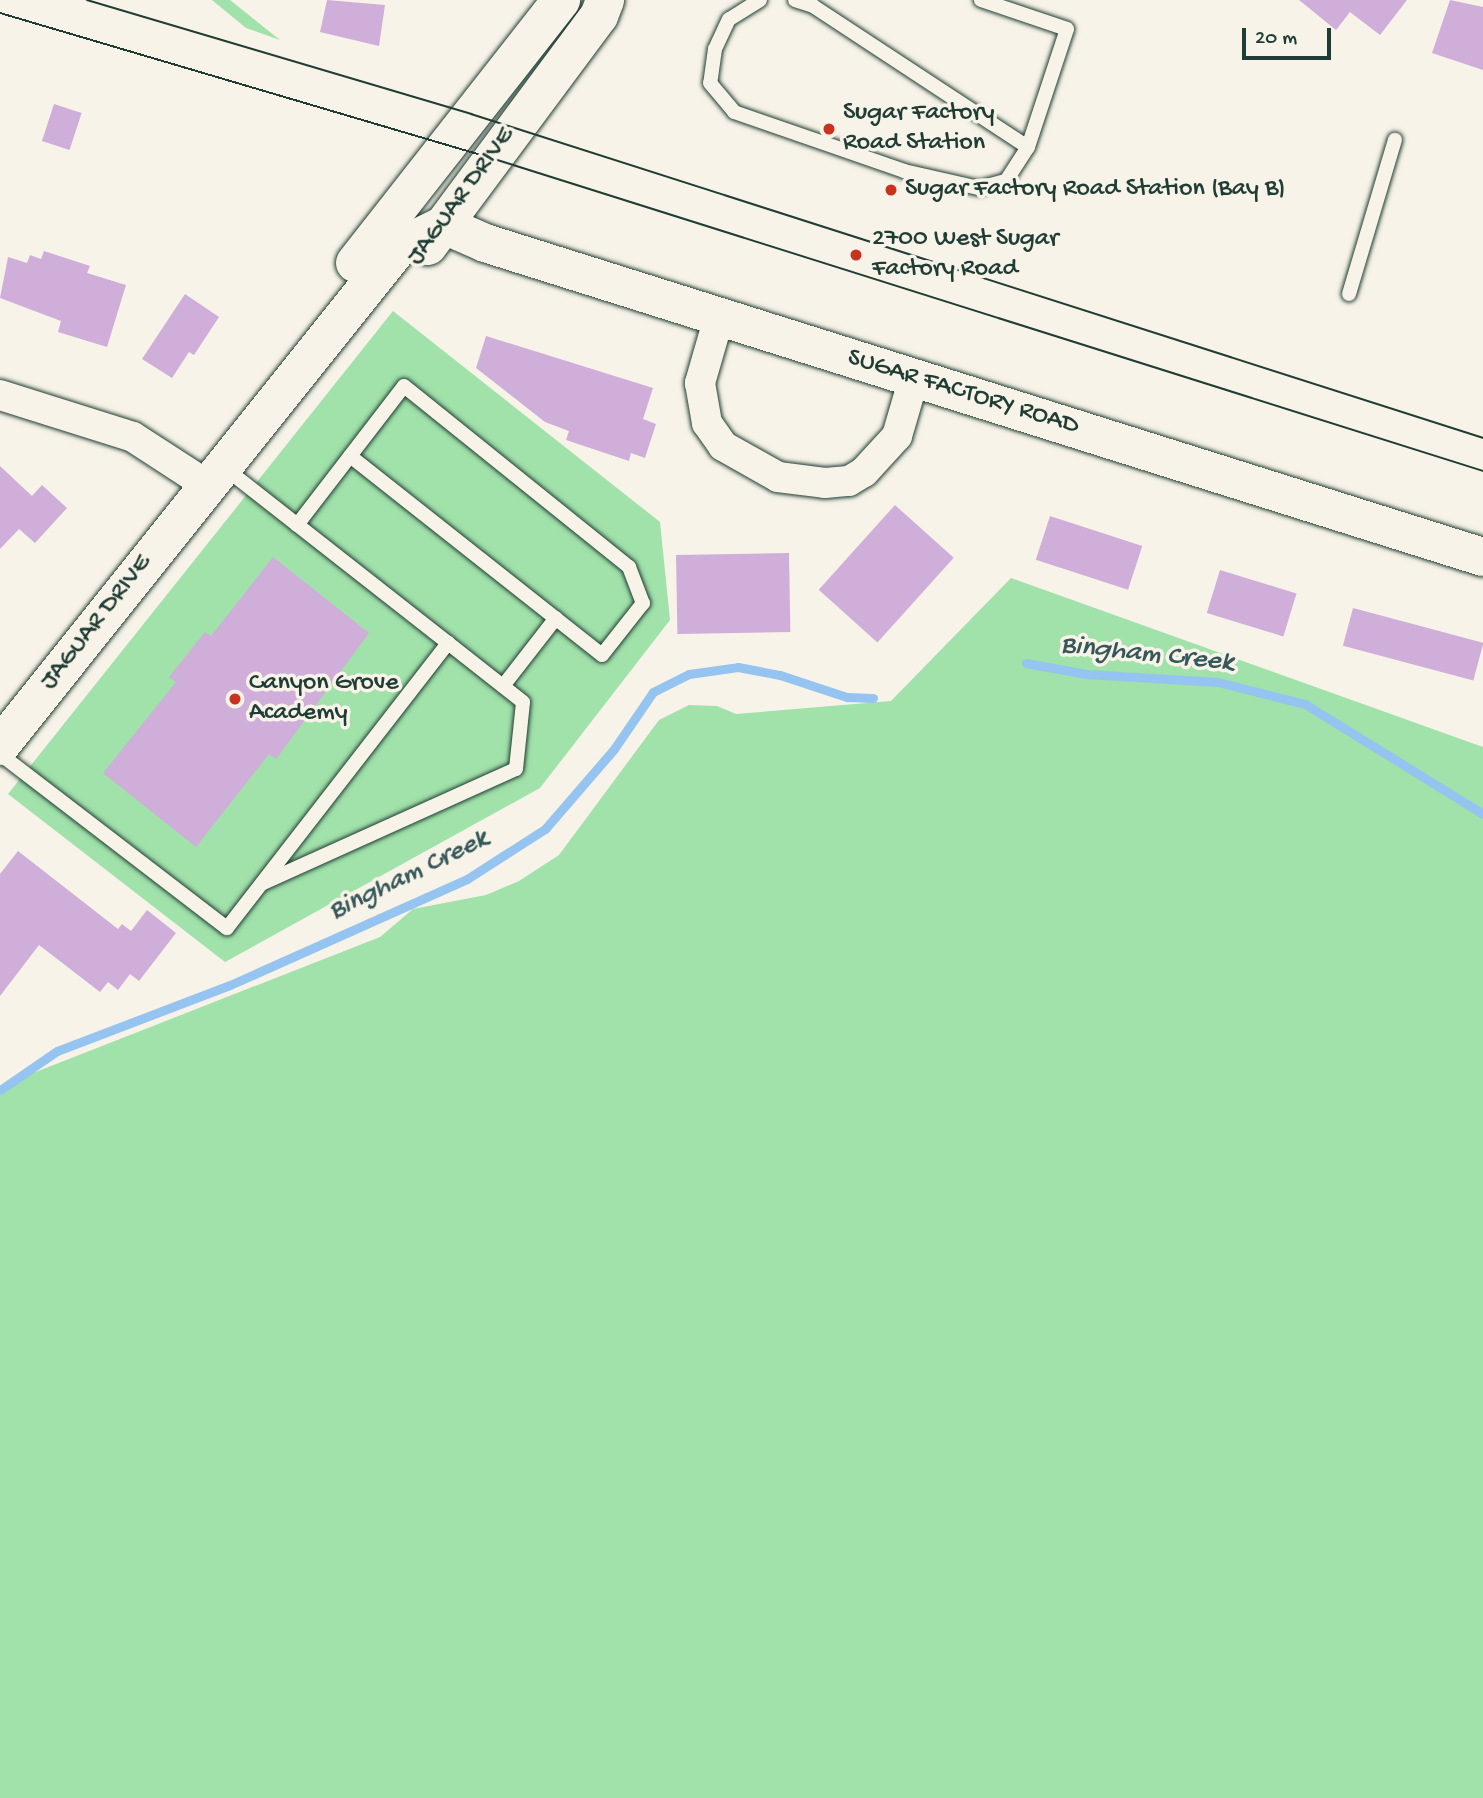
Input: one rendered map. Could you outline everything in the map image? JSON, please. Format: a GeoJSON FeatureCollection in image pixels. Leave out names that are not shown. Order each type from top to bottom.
{"type":"FeatureCollection","features":[{"type":"Feature","properties":{"kind":"main road","name":"JAGUAR DRIVE"},"geometry":{"type":"LineString","coordinates":[[0,746],[300,371],[309,321],[561,0]]}},
{"type":"Feature","properties":{"kind":"main road","name":"JAGUAR DRIVE"},"geometry":{"type":"LineString","coordinates":[[444,225],[599,16],[605,0]]}},
{"type":"Feature","properties":{"kind":"main road"},"geometry":{"type":"LineString","coordinates":[[300,371],[399,247],[444,225]]}},
{"type":"Feature","properties":{"kind":"main road","name":"SUGAR FACTORY ROAD"},"geometry":{"type":"LineString","coordinates":[[444,225],[485,243],[1483,557]]}},
{"type":"Feature","properties":{"kind":"street"},"geometry":{"type":"LineString","coordinates":[[719,317],[701,383],[707,423],[723,446],[778,477],[825,483],[849,481],[864,472],[897,436],[914,378]]}},
{"type":"Feature","properties":{"kind":"street"},"geometry":{"type":"LineString","coordinates":[[0,395],[133,437],[215,475]]}},
{"type":"Feature","properties":{"kind":"lane"},"geometry":{"type":"LineString","coordinates":[[760,0],[729,19],[715,49],[710,83],[734,112],[904,171],[979,188],[1006,181],[1028,147],[1067,29],[981,0]]}},
{"type":"Feature","properties":{"kind":"lane"},"geometry":{"type":"LineString","coordinates":[[795,0],[813,6],[1028,147]]}},
{"type":"Feature","properties":{"kind":"lane"},"geometry":{"type":"LineString","coordinates":[[1349,294],[1395,140]]}},
{"type":"Feature","properties":{"kind":"lane"},"geometry":{"type":"LineString","coordinates":[[297,525],[350,456],[404,386],[629,566],[643,603],[602,654],[350,456]]}},
{"type":"Feature","properties":{"kind":"lane"},"geometry":{"type":"LineString","coordinates":[[215,475],[297,525],[523,702],[516,769],[261,883]]}},
{"type":"Feature","properties":{"kind":"lane"},"geometry":{"type":"LineString","coordinates":[[503,686],[556,618]]}},
{"type":"Feature","properties":{"kind":"lane"},"geometry":{"type":"LineString","coordinates":[[0,754],[227,928],[448,643]]}},
{"type":"Feature","properties":{"kind":"green space"},"geometry":{"type":"Polygon","coordinates":[[[212,0],[230,0],[280,40],[246,28],[212,0]]]}},
{"type":"Feature","properties":{"kind":"green space"},"geometry":{"type":"Polygon","coordinates":[[[393,311],[660,522],[670,620],[540,788],[225,962],[8,794],[393,311]]]}},
{"type":"Feature","properties":{"kind":"green space"},"geometry":{"type":"Polygon","coordinates":[[[1011,578],[1483,747],[1483,1798],[0,1798],[0,1086],[380,937],[413,909],[486,895],[519,881],[559,855],[659,720],[689,705],[717,706],[736,714],[891,701],[1011,578]]]}},
{"type":"Feature","properties":{"kind":"building"},"geometry":{"type":"Polygon","coordinates":[[[327,0],[385,5],[379,46],[320,32],[327,0]]]}},
{"type":"Feature","properties":{"kind":"building"},"geometry":{"type":"Polygon","coordinates":[[[1299,0],[1407,0],[1380,35],[1350,12],[1336,30],[1299,0]]]}},
{"type":"Feature","properties":{"kind":"building"},"geometry":{"type":"Polygon","coordinates":[[[1450,0],[1483,7],[1483,70],[1432,53],[1450,0]]]}},
{"type":"Feature","properties":{"kind":"building"},"geometry":{"type":"Polygon","coordinates":[[[54,104],[82,113],[70,150],[42,141],[54,104]]]}},
{"type":"Feature","properties":{"kind":"building"},"geometry":{"type":"Polygon","coordinates":[[[44,251],[90,266],[87,273],[126,285],[107,347],[58,332],[61,321],[0,298],[8,257],[27,263],[30,255],[41,259],[44,251]]]}},
{"type":"Feature","properties":{"kind":"building"},"geometry":{"type":"Polygon","coordinates":[[[185,294],[219,317],[194,355],[189,352],[172,378],[142,359],[185,294]]]}},
{"type":"Feature","properties":{"kind":"building"},"geometry":{"type":"Polygon","coordinates":[[[486,336],[653,388],[643,419],[656,424],[645,458],[631,453],[629,461],[566,440],[569,431],[545,422],[476,368],[486,336]]]}},
{"type":"Feature","properties":{"kind":"building"},"geometry":{"type":"Polygon","coordinates":[[[0,466],[32,496],[42,485],[67,508],[35,543],[19,529],[0,549],[0,466]]]}},
{"type":"Feature","properties":{"kind":"building"},"geometry":{"type":"Polygon","coordinates":[[[895,505],[954,558],[877,643],[819,590],[895,505]]]}},
{"type":"Feature","properties":{"kind":"building"},"geometry":{"type":"Polygon","coordinates":[[[1050,516],[1142,546],[1128,590],[1036,560],[1050,516]]]}},
{"type":"Feature","properties":{"kind":"building"},"geometry":{"type":"Polygon","coordinates":[[[789,553],[790,632],[677,634],[676,555],[789,553]]]}},
{"type":"Feature","properties":{"kind":"building"},"geometry":{"type":"Polygon","coordinates":[[[273,557],[369,633],[276,759],[269,754],[196,847],[103,773],[176,682],[169,677],[205,632],[211,636],[273,557]]]}},
{"type":"Feature","properties":{"kind":"building"},"geometry":{"type":"Polygon","coordinates":[[[1220,570],[1297,593],[1283,636],[1207,613],[1220,570]]]}},
{"type":"Feature","properties":{"kind":"building"},"geometry":{"type":"Polygon","coordinates":[[[1353,608],[1483,643],[1473,681],[1343,646],[1353,608]]]}},
{"type":"Feature","properties":{"kind":"building"},"geometry":{"type":"Polygon","coordinates":[[[18,851],[118,929],[122,924],[131,931],[147,910],[176,933],[139,981],[130,974],[118,990],[108,982],[100,992],[39,945],[0,996],[0,874],[18,851]]]}},
{"type":"Feature","properties":{"kind":"waterway","name":"Bingham Creek"},"geometry":{"type":"LineString","coordinates":[[1026,663],[1086,674],[1218,682],[1305,704],[1483,814]]}},
{"type":"Feature","properties":{"kind":"waterway","name":"Bingham Creek"},"geometry":{"type":"LineString","coordinates":[[0,1090],[57,1051],[230,985],[467,879],[545,829],[614,749],[653,692],[689,674],[738,667],[780,675],[847,697],[873,698]]}},
{"type":"Feature","properties":{"kind":"tram line"},"geometry":{"type":"LineString","coordinates":[[87,0],[471,114],[1483,438]]}},
{"type":"Feature","properties":{"kind":"tram line"},"geometry":{"type":"LineString","coordinates":[[0,13],[491,158],[1483,471]]}},
{"type":"Feature","properties":{"kind":"place","name":"Sugar Factory Road Station"},"geometry":{"type":"Point","coordinates":[829,129]}},
{"type":"Feature","properties":{"kind":"place","name":"Sugar Factory Road Station (Bay B)"},"geometry":{"type":"Point","coordinates":[891,190]}},
{"type":"Feature","properties":{"kind":"place","name":"2700 West Sugar Factory Road"},"geometry":{"type":"Point","coordinates":[856,255]}},
{"type":"Feature","properties":{"kind":"place","name":"Canyon Grove Academy"},"geometry":{"type":"Point","coordinates":[235,699]}}]}
